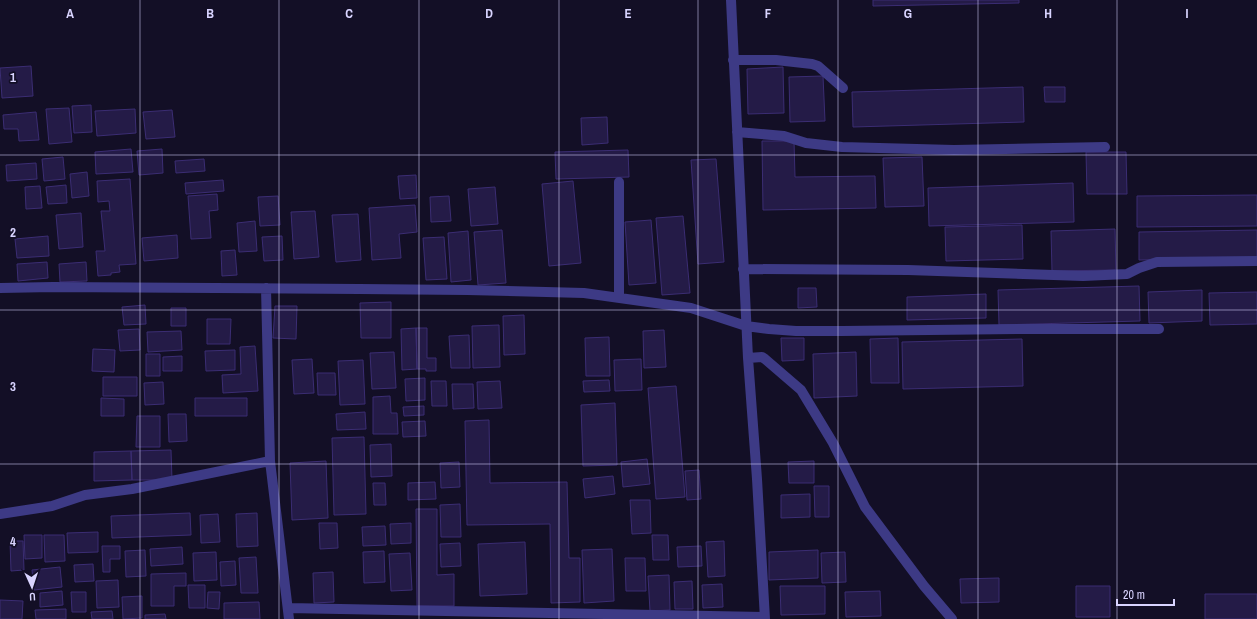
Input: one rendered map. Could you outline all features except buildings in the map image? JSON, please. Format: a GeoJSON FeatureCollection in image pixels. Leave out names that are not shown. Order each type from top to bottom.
{"type":"FeatureCollection","features":[{"type":"Feature","properties":{"kind":"street"},"geometry":{"type":"LineString","coordinates":[[288,608],[764,618],[757,479],[746,326],[731,0]]}},
{"type":"Feature","properties":{"kind":"street"},"geometry":{"type":"LineString","coordinates":[[733,60],[776,60],[812,64],[818,66],[843,88]]}},
{"type":"Feature","properties":{"kind":"street"},"geometry":{"type":"LineString","coordinates":[[737,132],[784,136],[806,143],[842,147],[954,150],[1105,147]]}},
{"type":"Feature","properties":{"kind":"street"},"geometry":{"type":"LineString","coordinates":[[619,182],[619,298]]}},
{"type":"Feature","properties":{"kind":"street"},"geometry":{"type":"LineString","coordinates":[[743,268],[908,270],[1083,276],[1127,274],[1157,262],[1257,261]]}},
{"type":"Feature","properties":{"kind":"street"},"geometry":{"type":"LineString","coordinates":[[0,288],[266,288],[584,293],[691,308],[746,326],[796,331],[1159,329]]}},
{"type":"Feature","properties":{"kind":"street"},"geometry":{"type":"LineString","coordinates":[[266,288],[270,460],[289,619]]}},
{"type":"Feature","properties":{"kind":"street"},"geometry":{"type":"LineString","coordinates":[[748,358],[764,359],[801,390],[833,443],[865,507],[924,586],[952,619]]}},
{"type":"Feature","properties":{"kind":"street"},"geometry":{"type":"LineString","coordinates":[[0,514],[52,506],[85,495],[132,489],[270,460]]}}]}
